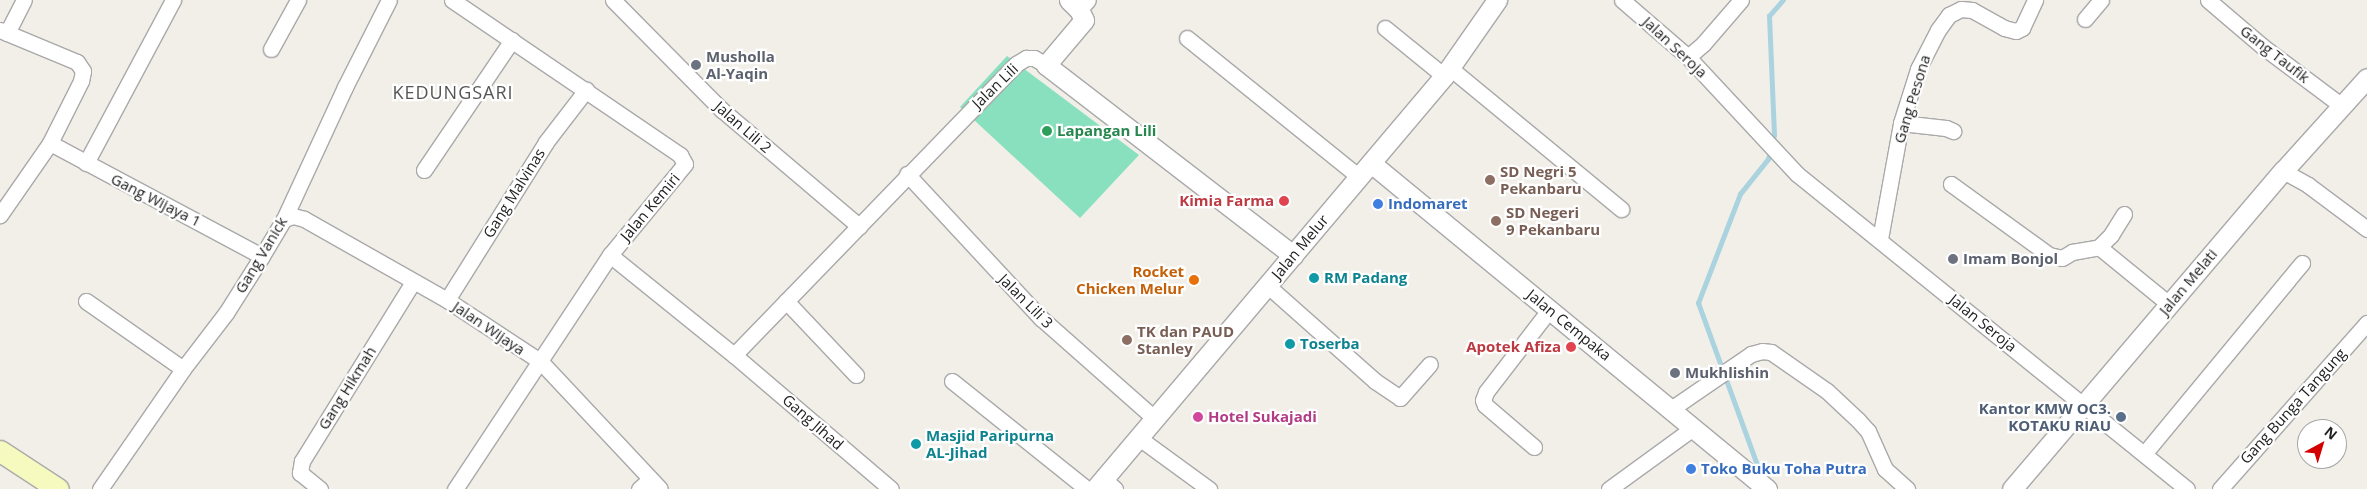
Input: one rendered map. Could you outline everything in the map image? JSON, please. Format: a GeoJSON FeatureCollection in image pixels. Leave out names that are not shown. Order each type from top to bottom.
{"type":"FeatureCollection","features":[{"type":"Feature","properties":{"kind":"main road"},"geometry":{"type":"LineString","coordinates":[[0,451],[58,489]]}},
{"type":"Feature","properties":{"kind":"street"},"geometry":{"type":"LineString","coordinates":[[0,215],[50,143],[83,74],[82,67],[69,58],[3,31],[24,0]]}},
{"type":"Feature","properties":{"kind":"street"},"geometry":{"type":"LineString","coordinates":[[86,163],[173,0]]}},
{"type":"Feature","properties":{"kind":"street"},"geometry":{"type":"LineString","coordinates":[[271,48],[298,0]]}},
{"type":"Feature","properties":{"kind":"street","name":"Gang Vanick"},"geometry":{"type":"LineString","coordinates":[[100,489],[183,369],[226,313],[262,256],[284,218],[345,87],[389,0]]}},
{"type":"Feature","properties":{"kind":"street","name":"Jalan Kemiri"},"geometry":{"type":"LineString","coordinates":[[452,0],[680,155],[685,164],[610,255],[455,489]]}},
{"type":"Feature","properties":{"kind":"street","name":"Jalan Lili 2"},"geometry":{"type":"LineString","coordinates":[[613,0],[722,110],[859,226]]}},
{"type":"Feature","properties":{"kind":"street","name":"Jalan Melur"},"geometry":{"type":"LineString","coordinates":[[1105,486],[1139,438],[1447,72],[1497,0]]}},
{"type":"Feature","properties":{"kind":"street","name":"Jalan Seroja"},"geometry":{"type":"LineString","coordinates":[[1622,0],[1688,57],[1797,174],[1880,239],[2187,489]]}},
{"type":"Feature","properties":{"kind":"street"},"geometry":{"type":"LineString","coordinates":[[1688,57],[1704,44],[1741,0]]}},
{"type":"Feature","properties":{"kind":"street","name":"Gang Pesona"},"geometry":{"type":"LineString","coordinates":[[1880,239],[1901,123],[1926,49],[1949,16],[1961,9],[1972,10],[2004,28],[2016,31],[2022,28],[2035,0]]}},
{"type":"Feature","properties":{"kind":"street"},"geometry":{"type":"LineString","coordinates":[[2085,19],[2101,0]]}},
{"type":"Feature","properties":{"kind":"street","name":"Gang Taufik"},"geometry":{"type":"LineString","coordinates":[[2208,0],[2262,46],[2342,106]]}},
{"type":"Feature","properties":{"kind":"street"},"geometry":{"type":"LineString","coordinates":[[1046,65],[1084,20],[1079,3]]}},
{"type":"Feature","properties":{"kind":"street"},"geometry":{"type":"LineString","coordinates":[[1385,28],[1447,72],[1621,209]]}},
{"type":"Feature","properties":{"kind":"street"},"geometry":{"type":"LineString","coordinates":[[1188,38],[1365,170]]}},
{"type":"Feature","properties":{"kind":"street"},"geometry":{"type":"LineString","coordinates":[[424,170],[512,40]]}},
{"type":"Feature","properties":{"kind":"street","name":"Jalan Lili"},"geometry":{"type":"LineString","coordinates":[[734,355],[907,174],[1016,64],[1026,58],[1034,58],[1046,65],[1293,255]]}},
{"type":"Feature","properties":{"kind":"street","name":"Jalan Melati"},"geometry":{"type":"LineString","coordinates":[[2012,489],[2085,406],[2283,171],[2367,78]]}},
{"type":"Feature","properties":{"kind":"street","name":"Gang Malvinas"},"geometry":{"type":"LineString","coordinates":[[448,300],[546,142],[586,90]]}},
{"type":"Feature","properties":{"kind":"street"},"geometry":{"type":"LineString","coordinates":[[1901,123],[1946,128],[1953,131]]}},
{"type":"Feature","properties":{"kind":"street","name":"Gang Wijaya 1"},"geometry":{"type":"LineString","coordinates":[[50,143],[262,256]]}},
{"type":"Feature","properties":{"kind":"street","name":"Jalan Cempaka"},"geometry":{"type":"LineString","coordinates":[[1365,170],[1550,309],[1767,489]]}},
{"type":"Feature","properties":{"kind":"street"},"geometry":{"type":"LineString","coordinates":[[2283,171],[2308,185],[2367,229]]}},
{"type":"Feature","properties":{"kind":"street","name":"Jalan Lili 3"},"geometry":{"type":"LineString","coordinates":[[907,174],[1041,318],[1155,419]]}},
{"type":"Feature","properties":{"kind":"street"},"geometry":{"type":"LineString","coordinates":[[1951,184],[2049,255],[2062,258],[2072,252],[2099,247],[2111,235],[2124,214]]}},
{"type":"Feature","properties":{"kind":"street","name":"Jalan Wijaya"},"geometry":{"type":"LineString","coordinates":[[284,218],[293,216],[304,219],[448,300],[540,361],[655,484]]}},
{"type":"Feature","properties":{"kind":"street"},"geometry":{"type":"LineString","coordinates":[[2099,247],[2169,304]]}},
{"type":"Feature","properties":{"kind":"street","name":"Gang Jihad"},"geometry":{"type":"LineString","coordinates":[[610,255],[734,355],[891,489]]}},
{"type":"Feature","properties":{"kind":"street"},"geometry":{"type":"LineString","coordinates":[[2144,454],[2302,263]]}},
{"type":"Feature","properties":{"kind":"street","name":"Gang Hikmah"},"geometry":{"type":"LineString","coordinates":[[320,489],[300,473],[302,461],[413,282]]}},
{"type":"Feature","properties":{"kind":"street"},"geometry":{"type":"LineString","coordinates":[[1268,286],[1375,381],[1400,398],[1430,364]]}},
{"type":"Feature","properties":{"kind":"street"},"geometry":{"type":"LineString","coordinates":[[86,301],[183,369]]}},
{"type":"Feature","properties":{"kind":"street"},"geometry":{"type":"LineString","coordinates":[[786,301],[856,375]]}},
{"type":"Feature","properties":{"kind":"street"},"geometry":{"type":"LineString","coordinates":[[1534,447],[1485,404],[1483,400],[1486,392],[1550,309]]}},
{"type":"Feature","properties":{"kind":"street","name":"Gang Bunga Tangung"},"geometry":{"type":"LineString","coordinates":[[2220,489],[2367,323]]}},
{"type":"Feature","properties":{"kind":"street"},"geometry":{"type":"LineString","coordinates":[[1671,409],[1751,354],[1762,351],[1771,352],[1828,391],[1868,431],[1885,469],[1907,489]]}},
{"type":"Feature","properties":{"kind":"street"},"geometry":{"type":"LineString","coordinates":[[952,380],[1087,489]]}},
{"type":"Feature","properties":{"kind":"street"},"geometry":{"type":"LineString","coordinates":[[1609,489],[1693,428]]}},
{"type":"Feature","properties":{"kind":"street"},"geometry":{"type":"LineString","coordinates":[[1139,438],[1209,489]]}},
{"type":"Feature","properties":{"kind":"street"},"geometry":{"type":"LineString","coordinates":[[639,489],[655,484]]}},
{"type":"Feature","properties":{"kind":"green space","name":"Lapangan Lili"},"geometry":{"type":"Polygon","coordinates":[[[1007,56],[1139,155],[1080,218],[960,107],[1007,56]]]}},
{"type":"Feature","properties":{"kind":"waterway"},"geometry":{"type":"LineString","coordinates":[[1772,143],[1774,135],[1769,16],[1783,0]]}},
{"type":"Feature","properties":{"kind":"waterway"},"geometry":{"type":"LineString","coordinates":[[1761,476],[1698,303],[1740,194],[1768,159],[1770,151]]}},
{"type":"Feature","properties":{"kind":"place","name":"Musholla Al-Yaqin"},"geometry":{"type":"Point","coordinates":[696,65]}},
{"type":"Feature","properties":{"kind":"place","name":"Lapangan Lili"},"geometry":{"type":"Point","coordinates":[1047,131]}},
{"type":"Feature","properties":{"kind":"place","name":"SD Negri 5 Pekanbaru"},"geometry":{"type":"Point","coordinates":[1490,180]}},
{"type":"Feature","properties":{"kind":"place","name":"Kimia Farma"},"geometry":{"type":"Point","coordinates":[1284,201]}},
{"type":"Feature","properties":{"kind":"place","name":"Indomaret"},"geometry":{"type":"Point","coordinates":[1378,204]}},
{"type":"Feature","properties":{"kind":"place","name":"SD Negeri 9 Pekanbaru"},"geometry":{"type":"Point","coordinates":[1496,221]}},
{"type":"Feature","properties":{"kind":"place","name":"Imam Bonjol"},"geometry":{"type":"Point","coordinates":[1953,259]}},
{"type":"Feature","properties":{"kind":"place","name":"RM Padang"},"geometry":{"type":"Point","coordinates":[1314,278]}},
{"type":"Feature","properties":{"kind":"place","name":"Rocket Chicken Melur"},"geometry":{"type":"Point","coordinates":[1194,280]}},
{"type":"Feature","properties":{"kind":"place","name":"TK dan PAUD Stanley"},"geometry":{"type":"Point","coordinates":[1127,340]}},
{"type":"Feature","properties":{"kind":"place","name":"Toserba"},"geometry":{"type":"Point","coordinates":[1290,344]}},
{"type":"Feature","properties":{"kind":"place","name":"Apotek Afiza"},"geometry":{"type":"Point","coordinates":[1571,347]}},
{"type":"Feature","properties":{"kind":"place","name":"Mukhlishin"},"geometry":{"type":"Point","coordinates":[1675,373]}},
{"type":"Feature","properties":{"kind":"place","name":"Hotel Sukajadi"},"geometry":{"type":"Point","coordinates":[1198,417]}},
{"type":"Feature","properties":{"kind":"place","name":"Kantor KMW OC3. KOTAKU RIAU"},"geometry":{"type":"Point","coordinates":[2121,417]}},
{"type":"Feature","properties":{"kind":"place","name":"Masjid Paripurna AL-Jihad"},"geometry":{"type":"Point","coordinates":[916,444]}},
{"type":"Feature","properties":{"kind":"place","name":"Toko Buku Toha Putra"},"geometry":{"type":"Point","coordinates":[1691,469]}},
{"type":"Feature","properties":{"kind":"district","name":"KEDUNGSARI"},"geometry":{"type":"Point","coordinates":[453,92]}}]}
